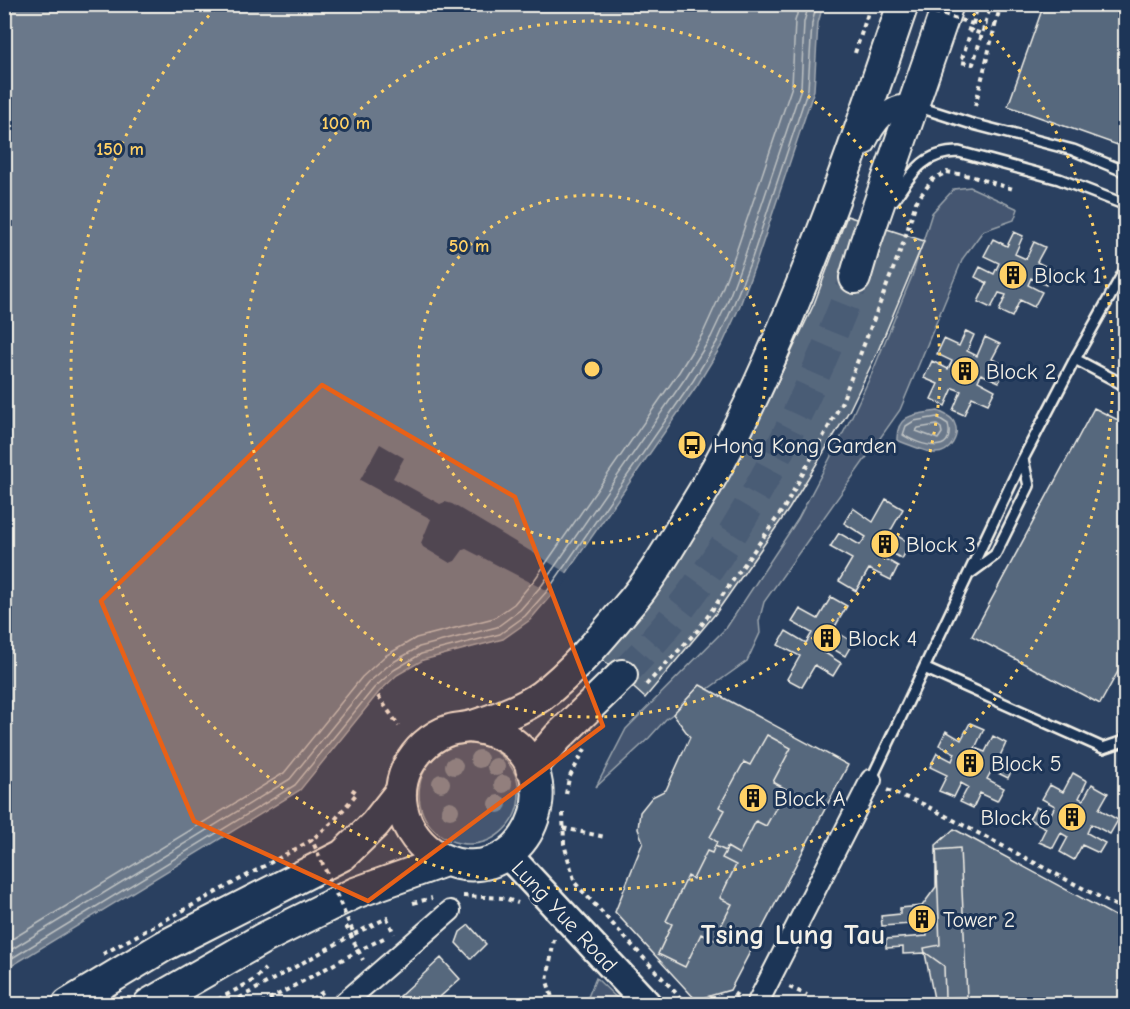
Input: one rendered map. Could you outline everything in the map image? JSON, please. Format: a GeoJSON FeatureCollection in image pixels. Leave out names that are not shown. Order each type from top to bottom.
{"type":"FeatureCollection","features":[{"type":"Feature","properties":{"kind":"main road"},"geometry":{"type":"LineString","coordinates":[[469,727],[489,730],[508,738],[523,752],[539,792],[536,816],[525,837],[507,854],[488,862],[466,865],[445,861],[426,850],[412,833],[403,813],[401,791],[406,771],[416,754],[431,740],[449,730],[469,727],[506,716],[541,696],[585,656],[631,603],[663,557],[719,467],[751,403],[825,228],[903,4]]}},
{"type":"Feature","properties":{"kind":"main road"},"geometry":{"type":"LineString","coordinates":[[855,278],[948,4]]}},
{"type":"Feature","properties":{"kind":"main road"},"geometry":{"type":"LineString","coordinates":[[531,768],[558,737],[632,682]]}},
{"type":"Feature","properties":{"kind":"main road"},"geometry":{"type":"LineString","coordinates":[[68,1005],[164,946],[342,855],[375,824],[401,791]]}},
{"type":"Feature","properties":{"kind":"main road"},"geometry":{"type":"LineString","coordinates":[[149,1005],[262,939],[355,893],[445,861]]}},
{"type":"Feature","properties":{"kind":"street"},"geometry":{"type":"LineString","coordinates":[[825,228],[875,126],[893,108],[904,104],[914,105]]}},
{"type":"Feature","properties":{"kind":"street"},"geometry":{"type":"LineString","coordinates":[[757,1005],[879,785]]}},
{"type":"Feature","properties":{"kind":"street","name":"Lung Yue Road"},"geometry":{"type":"LineString","coordinates":[[507,854],[647,1005]]}},
{"type":"Feature","properties":{"kind":"street"},"geometry":{"type":"LineString","coordinates":[[343,1005],[423,914],[448,901]]}},
{"type":"Feature","properties":{"kind":"lane"},"geometry":{"type":"LineString","coordinates":[[914,105],[969,123],[1073,150],[1125,172]]}},
{"type":"Feature","properties":{"kind":"lane"},"geometry":{"type":"LineString","coordinates":[[865,243],[918,166],[944,152],[959,152],[1059,179],[1125,205]]}},
{"type":"Feature","properties":{"kind":"lane"},"geometry":{"type":"LineString","coordinates":[[879,785],[924,668],[968,574],[1023,459],[1125,268]]}},
{"type":"Feature","properties":{"kind":"lane"},"geometry":{"type":"LineString","coordinates":[[1075,359],[1125,386]]}},
{"type":"Feature","properties":{"kind":"lane"},"geometry":{"type":"LineString","coordinates":[[968,574],[995,555],[1029,486],[1023,459]]}},
{"type":"Feature","properties":{"kind":"lane"},"geometry":{"type":"LineString","coordinates":[[924,668],[1103,748],[1121,742],[1125,737]]}},
{"type":"Feature","properties":{"kind":"path"},"geometry":{"type":"LineString","coordinates":[[855,53],[871,4]]}},
{"type":"Feature","properties":{"kind":"path"},"geometry":{"type":"LineString","coordinates":[[909,4],[973,24]]}},
{"type":"Feature","properties":{"kind":"path"},"geometry":{"type":"LineString","coordinates":[[978,4],[961,62],[973,64],[992,4]]}},
{"type":"Feature","properties":{"kind":"path"},"geometry":{"type":"LineString","coordinates":[[975,106],[1001,4]]}},
{"type":"Feature","properties":{"kind":"path"},"geometry":{"type":"LineString","coordinates":[[986,24],[995,26]]}},
{"type":"Feature","properties":{"kind":"path"},"geometry":{"type":"LineString","coordinates":[[963,38],[966,28],[982,34]]}},
{"type":"Feature","properties":{"kind":"path"},"geometry":{"type":"LineString","coordinates":[[632,682],[698,630],[784,508],[842,404],[904,241],[916,202],[933,180],[947,172],[970,176],[1013,189]]}},
{"type":"Feature","properties":{"kind":"path"},"geometry":{"type":"LineString","coordinates":[[378,696],[399,726]]}},
{"type":"Feature","properties":{"kind":"path"},"geometry":{"type":"LineString","coordinates":[[565,797],[569,778],[588,745]]}},
{"type":"Feature","properties":{"kind":"path"},"geometry":{"type":"LineString","coordinates":[[879,785],[923,804],[1125,911]]}},
{"type":"Feature","properties":{"kind":"path"},"geometry":{"type":"LineString","coordinates":[[103,954],[312,840],[333,822],[357,793],[350,789]]}},
{"type":"Feature","properties":{"kind":"path"},"geometry":{"type":"LineString","coordinates":[[563,806],[564,844],[574,883],[686,1005]]}},
{"type":"Feature","properties":{"kind":"path"},"geometry":{"type":"LineString","coordinates":[[563,828],[605,837]]}},
{"type":"Feature","properties":{"kind":"path"},"geometry":{"type":"LineString","coordinates":[[312,840],[354,934]]}},
{"type":"Feature","properties":{"kind":"path"},"geometry":{"type":"LineString","coordinates":[[423,914],[448,901],[504,898],[523,904]]}},
{"type":"Feature","properties":{"kind":"path"},"geometry":{"type":"LineString","coordinates":[[229,1005],[354,934],[387,918],[394,934],[364,947],[261,1005]]}},
{"type":"Feature","properties":{"kind":"path"},"geometry":{"type":"LineString","coordinates":[[356,920],[346,925],[358,951]]}},
{"type":"Feature","properties":{"kind":"path"},"geometry":{"type":"LineString","coordinates":[[554,1005],[548,981],[554,933],[560,938]]}},
{"type":"Feature","properties":{"kind":"path"},"geometry":{"type":"LineString","coordinates":[[789,987],[807,994]]}},
{"type":"Feature","properties":{"kind":"highlighted area"},"geometry":{"type":"Polygon","coordinates":[[[322,385],[515,497],[603,726],[368,901],[194,821],[101,601],[322,385]]]}},
{"type":"Feature","properties":{"kind":"shaded area"},"geometry":{"type":"Polygon","coordinates":[[[970,187],[1018,209],[1014,220],[983,231],[963,258],[900,410],[764,602],[759,621],[760,633],[747,661],[666,719],[596,787],[626,729],[727,627],[798,519],[872,373],[912,276],[932,213],[954,189],[970,187]]]}},
{"type":"Feature","properties":{"kind":"shaded area"},"geometry":{"type":"Polygon","coordinates":[[[469,744],[497,752],[511,766],[519,794],[511,822],[497,836],[469,844],[441,836],[427,822],[419,794],[427,766],[441,752],[469,744]]]}},
{"type":"Feature","properties":{"kind":"shaded area"},"geometry":{"type":"Polygon","coordinates":[[[596,978],[623,1004],[585,1004],[596,978]]]}},
{"type":"Feature","properties":{"kind":"water"},"geometry":{"type":"Polygon","coordinates":[[[5,5],[823,5],[818,23],[814,90],[757,260],[723,343],[698,384],[552,594],[530,620],[503,639],[423,660],[397,675],[379,692],[300,790],[5,970],[5,5]]]}},
{"type":"Feature","properties":{"kind":"water"},"geometry":{"type":"Polygon","coordinates":[[[938,411],[951,418],[956,427],[953,443],[945,451],[934,453],[897,440],[900,424],[904,420],[916,414],[938,411]]]}},
{"type":"Feature","properties":{"kind":"pier"},"geometry":{"type":"Polygon","coordinates":[[[380,444],[404,458],[393,478],[440,504],[445,502],[452,504],[570,575],[555,595],[466,549],[450,563],[423,547],[421,543],[431,519],[360,480],[380,444]]]}},
{"type":"Feature","properties":{"kind":"building"},"geometry":{"type":"Polygon","coordinates":[[[1044,4],[1126,4],[1126,148],[1008,106],[1044,4]]]}},
{"type":"Feature","properties":{"kind":"building"},"geometry":{"type":"Polygon","coordinates":[[[847,216],[924,241],[877,353],[849,411],[789,509],[716,613],[645,698],[597,655],[697,525],[752,435],[814,304],[847,216]]]}},
{"type":"Feature","properties":{"kind":"building","name":"Block 1"},"geometry":{"type":"Polygon","coordinates":[[[1014,232],[1023,236],[1015,254],[1026,259],[1034,242],[1045,247],[1037,262],[1053,270],[1046,285],[1031,278],[1028,285],[1042,292],[1034,307],[1020,300],[1012,317],[999,311],[1006,295],[999,293],[991,308],[978,302],[987,283],[975,277],[980,267],[994,274],[999,263],[984,256],[993,239],[1007,246],[1014,232]]]}},
{"type":"Feature","properties":{"kind":"building","name":"Block 2"},"geometry":{"type":"Polygon","coordinates":[[[966,331],[974,335],[967,351],[977,356],[985,337],[1000,344],[992,359],[1007,366],[999,382],[981,374],[978,381],[995,390],[988,404],[972,397],[964,415],[953,410],[961,391],[953,388],[945,406],[931,399],[938,384],[924,378],[932,361],[948,369],[952,361],[937,354],[944,339],[959,346],[966,331]]]}},
{"type":"Feature","properties":{"kind":"building"},"geometry":{"type":"Polygon","coordinates":[[[1094,408],[1126,424],[1126,657],[1100,704],[972,636],[1094,408]]]}},
{"type":"Feature","properties":{"kind":"building","name":"Block 3"},"geometry":{"type":"Polygon","coordinates":[[[886,499],[903,509],[890,532],[910,543],[902,559],[881,546],[876,554],[898,566],[891,580],[869,569],[856,591],[839,581],[852,559],[830,547],[839,533],[860,545],[866,537],[844,523],[853,508],[873,522],[886,499]]]}},
{"type":"Feature","properties":{"kind":"building","name":"Block 4"},"geometry":{"type":"Polygon","coordinates":[[[831,597],[847,606],[833,630],[853,642],[845,656],[825,644],[822,651],[841,663],[833,676],[815,665],[802,687],[787,679],[800,656],[778,645],[786,631],[806,643],[812,633],[792,622],[800,609],[818,619],[831,597]]]}},
{"type":"Feature","properties":{"kind":"building"},"geometry":{"type":"Polygon","coordinates":[[[700,685],[848,765],[730,990],[696,1000],[615,912],[643,842],[638,829],[640,812],[652,797],[666,790],[690,737],[673,714],[700,685]]]}},
{"type":"Feature","properties":{"kind":"building","name":"Block 5"},"geometry":{"type":"Polygon","coordinates":[[[970,723],[984,729],[975,748],[985,752],[993,736],[1006,743],[999,758],[1014,766],[1008,778],[992,770],[987,779],[1004,788],[997,801],[980,793],[973,808],[960,802],[968,787],[961,783],[954,797],[939,791],[947,775],[930,767],[937,753],[952,761],[955,753],[939,745],[946,731],[961,740],[970,723]]]}},
{"type":"Feature","properties":{"kind":"building","name":"Block A"},"geometry":{"type":"Polygon","coordinates":[[[767,735],[791,748],[773,782],[786,789],[766,826],[756,821],[739,854],[727,847],[726,851],[715,846],[717,842],[710,837],[725,810],[719,807],[744,762],[750,765],[767,735]]]}},
{"type":"Feature","properties":{"kind":"building","name":"Block 6"},"geometry":{"type":"Polygon","coordinates":[[[1073,773],[1087,781],[1079,798],[1083,800],[1092,784],[1108,793],[1099,809],[1118,820],[1110,834],[1091,824],[1087,833],[1105,843],[1099,853],[1082,845],[1074,860],[1060,852],[1068,837],[1061,833],[1053,848],[1039,842],[1046,828],[1029,819],[1036,807],[1051,814],[1055,806],[1042,799],[1050,785],[1063,792],[1073,773]]]}},
{"type":"Feature","properties":{"kind":"building"},"geometry":{"type":"Polygon","coordinates":[[[954,829],[1126,922],[1126,1004],[935,1004],[924,948],[940,945],[936,845],[954,829]]]}},
{"type":"Feature","properties":{"kind":"building"},"geometry":{"type":"Polygon","coordinates":[[[715,846],[726,851],[722,858],[736,865],[720,898],[732,904],[714,940],[701,934],[685,967],[658,954],[672,924],[666,921],[688,876],[693,879],[707,851],[712,853],[715,846]]]}},
{"type":"Feature","properties":{"kind":"building","name":"Tower 2"},"geometry":{"type":"Polygon","coordinates":[[[960,848],[967,997],[945,998],[944,966],[926,953],[903,954],[903,947],[886,948],[886,939],[927,936],[926,923],[882,926],[881,916],[900,914],[900,908],[922,906],[936,887],[936,850],[960,848]]]}},
{"type":"Feature","properties":{"kind":"building"},"geometry":{"type":"Polygon","coordinates":[[[469,925],[486,944],[471,959],[456,943],[460,932],[469,925]]]}},
{"type":"Feature","properties":{"kind":"building"},"geometry":{"type":"Polygon","coordinates":[[[441,958],[460,979],[432,1004],[407,1004],[400,996],[441,958]]]}},
{"type":"Feature","properties":{"kind":"tunnel"},"geometry":{"type":"LineString","coordinates":[[622,675],[697,587],[729,539],[785,438],[855,278]]}},
{"type":"Feature","properties":{"kind":"place","name":"Block 1"},"geometry":{"type":"Point","coordinates":[1013,275]}},
{"type":"Feature","properties":{"kind":"place","name":"Block 2"},"geometry":{"type":"Point","coordinates":[965,371]}},
{"type":"Feature","properties":{"kind":"place","name":"Hong Kong Garden"},"geometry":{"type":"Point","coordinates":[692,445]}},
{"type":"Feature","properties":{"kind":"place","name":"Block 3"},"geometry":{"type":"Point","coordinates":[885,544]}},
{"type":"Feature","properties":{"kind":"place","name":"Block 4"},"geometry":{"type":"Point","coordinates":[827,638]}},
{"type":"Feature","properties":{"kind":"place","name":"Block 5"},"geometry":{"type":"Point","coordinates":[970,763]}},
{"type":"Feature","properties":{"kind":"place","name":"Block A"},"geometry":{"type":"Point","coordinates":[753,798]}},
{"type":"Feature","properties":{"kind":"place","name":"Block 6"},"geometry":{"type":"Point","coordinates":[1072,817]}},
{"type":"Feature","properties":{"kind":"place","name":"Tower 2"},"geometry":{"type":"Point","coordinates":[922,919]}},
{"type":"Feature","properties":{"kind":"district","name":"Tsing Lung Tau"},"geometry":{"type":"Point","coordinates":[793,934]}}]}
